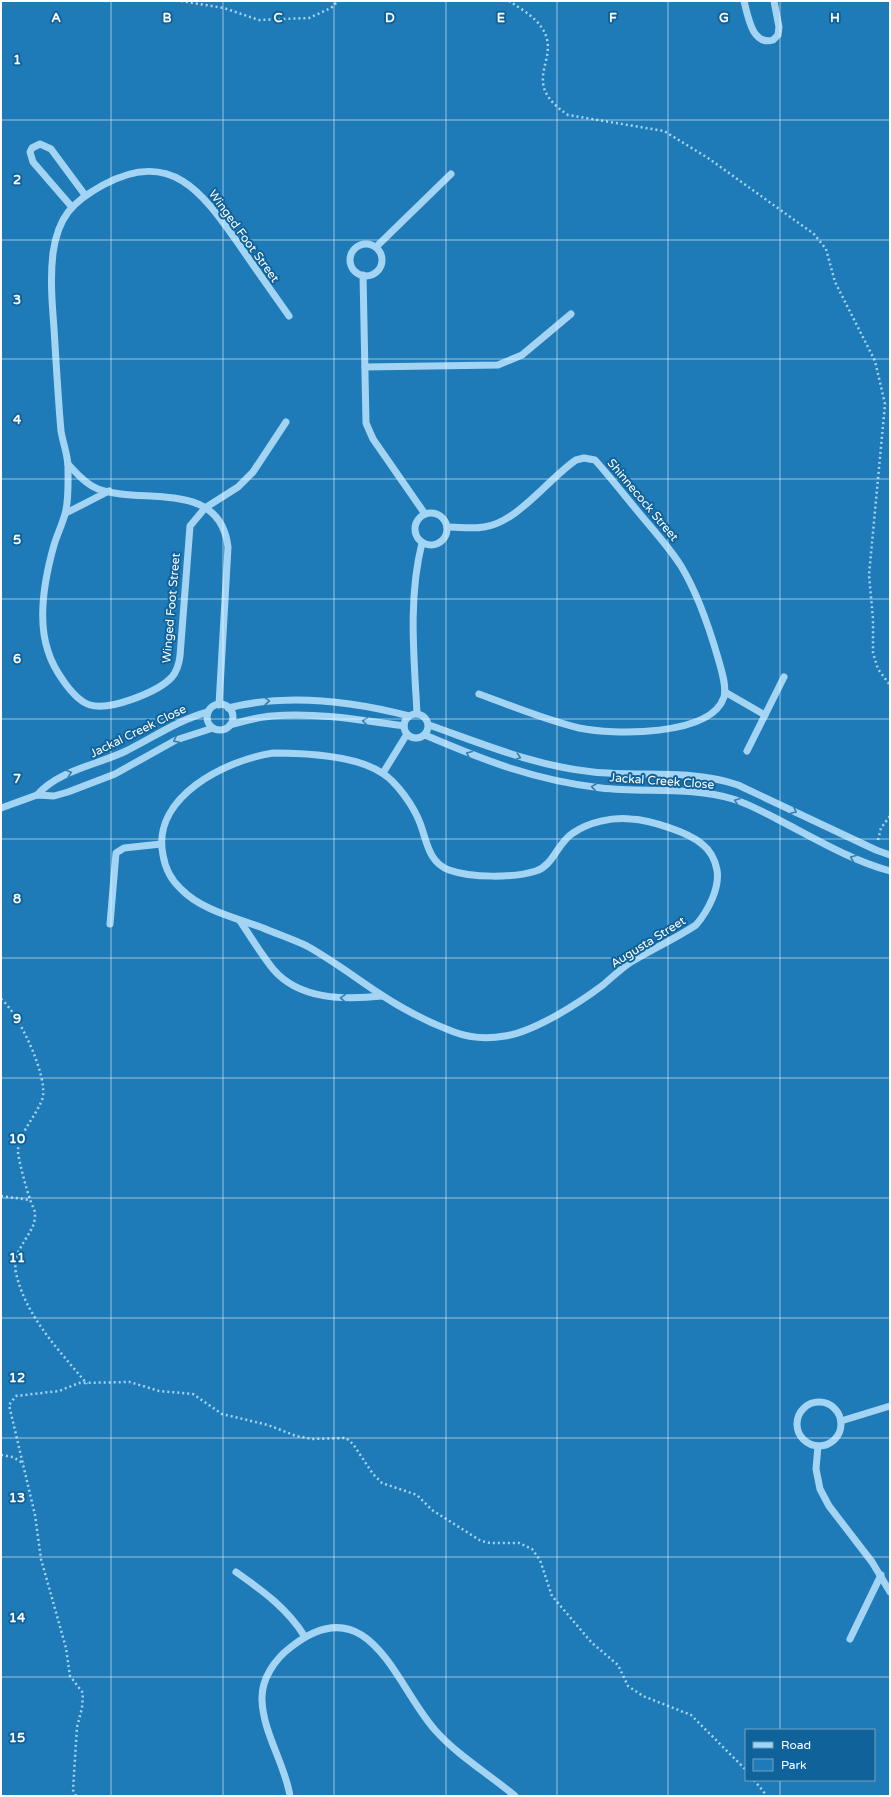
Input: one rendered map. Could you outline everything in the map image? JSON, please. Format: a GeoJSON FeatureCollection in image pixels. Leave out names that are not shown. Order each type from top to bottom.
{"type":"FeatureCollection","features":[{"type":"Feature","properties":{"kind":"street"},"geometry":{"type":"LineString","coordinates":[[744,1],[752,30],[760,38],[768,42],[773,40],[779,31],[774,1]]}},
{"type":"Feature","properties":{"kind":"street"},"geometry":{"type":"LineString","coordinates":[[71,206],[33,162],[30,152],[32,148],[40,144],[50,149],[85,195]]}},
{"type":"Feature","properties":{"kind":"street","name":"Winged Foot Street"},"geometry":{"type":"LineString","coordinates":[[286,422],[253,472],[238,486],[205,508],[194,521],[189,533],[182,644],[176,671],[166,682],[146,693],[115,704],[102,707],[89,705],[83,702],[73,692],[52,662],[44,638],[46,581],[54,547],[66,513],[68,464],[61,425],[53,323],[52,268],[58,232],[71,206],[85,195],[124,175],[140,172],[170,174],[188,183],[201,195],[217,214],[289,316]]}},
{"type":"Feature","properties":{"kind":"street"},"geometry":{"type":"LineString","coordinates":[[376,247],[451,174]]}},
{"type":"Feature","properties":{"kind":"street"},"geometry":{"type":"LineString","coordinates":[[366,244],[376,247],[382,258],[382,264],[373,274],[363,275],[355,272],[350,262],[352,252],[360,245],[366,244]]}},
{"type":"Feature","properties":{"kind":"street"},"geometry":{"type":"LineString","coordinates":[[363,275],[362,295],[365,367],[365,419],[367,428],[425,514]]}},
{"type":"Feature","properties":{"kind":"street"},"geometry":{"type":"LineString","coordinates":[[365,367],[498,365],[522,355],[571,314]]}},
{"type":"Feature","properties":{"kind":"street","name":"Shinnecock Street"},"geometry":{"type":"LineString","coordinates":[[447,527],[476,528],[493,525],[519,509],[576,460],[584,458],[595,460],[670,550],[688,578],[716,651],[725,692]]}},
{"type":"Feature","properties":{"kind":"street"},"geometry":{"type":"LineString","coordinates":[[68,464],[86,482],[99,489],[109,492],[184,500],[205,508],[221,523],[227,537],[228,548],[219,704]]}},
{"type":"Feature","properties":{"kind":"street"},"geometry":{"type":"LineString","coordinates":[[66,513],[109,492]]}},
{"type":"Feature","properties":{"kind":"street"},"geometry":{"type":"LineString","coordinates":[[430,513],[439,515],[446,522],[447,534],[443,541],[436,545],[429,546],[422,543],[415,535],[415,525],[420,516],[425,514],[430,513]]}},
{"type":"Feature","properties":{"kind":"street"},"geometry":{"type":"LineString","coordinates":[[417,713],[414,605],[416,572],[422,543]]}},
{"type":"Feature","properties":{"kind":"street"},"geometry":{"type":"LineString","coordinates":[[747,751],[784,677]]}},
{"type":"Feature","properties":{"kind":"street"},"geometry":{"type":"LineString","coordinates":[[479,694],[544,718],[580,728],[625,732],[694,724],[714,712],[725,692],[765,715]]}},
{"type":"Feature","properties":{"kind":"street"},"geometry":{"type":"LineString","coordinates":[[228,708],[248,703],[294,700],[372,707],[409,716]]}},
{"type":"Feature","properties":{"kind":"street"},"geometry":{"type":"LineString","coordinates":[[219,704],[228,708],[233,716],[230,725]]}},
{"type":"Feature","properties":{"kind":"street"},"geometry":{"type":"LineString","coordinates":[[219,704],[208,712],[208,721],[213,728],[222,730],[230,725],[255,718],[296,715],[368,721],[404,726]]}},
{"type":"Feature","properties":{"kind":"street","name":"Jackal Creek Close"},"geometry":{"type":"LineString","coordinates":[[37,795],[45,786],[57,778],[116,755],[179,721],[208,712]]}},
{"type":"Feature","properties":{"kind":"street"},"geometry":{"type":"LineString","coordinates":[[417,713],[425,717],[429,725],[425,736],[417,738],[407,734],[404,726],[405,720],[409,716],[417,713]]}},
{"type":"Feature","properties":{"kind":"street","name":"Jackal Creek Close"},"geometry":{"type":"LineString","coordinates":[[429,725],[526,759],[591,772],[624,775],[694,776],[723,780],[738,785],[876,850],[890,855]]}},
{"type":"Feature","properties":{"kind":"street","name":"Jackal Creek Close"},"geometry":{"type":"LineString","coordinates":[[1,808],[37,795],[54,796],[68,792],[115,774],[184,736],[213,728]]}},
{"type":"Feature","properties":{"kind":"street"},"geometry":{"type":"LineString","coordinates":[[383,773],[407,734]]}},
{"type":"Feature","properties":{"kind":"street","name":"Jackal Creek Close"},"geometry":{"type":"LineString","coordinates":[[425,736],[484,760],[533,776],[603,788],[700,793],[734,799],[761,811],[840,852],[890,871]]}},
{"type":"Feature","properties":{"kind":"street","name":"Augusta Street"},"geometry":{"type":"LineString","coordinates":[[273,753],[313,754],[338,758],[371,767],[383,773],[408,801],[415,813],[430,855],[434,860],[448,870],[458,873],[484,875],[518,875],[535,871],[548,864],[560,846],[573,833],[600,822],[632,819],[650,823],[694,839],[710,852],[715,860],[717,881],[704,916],[696,925],[630,963],[583,999],[527,1030],[507,1036],[472,1037],[448,1030],[382,996],[308,947],[206,906],[180,888],[166,866],[161,844],[162,827],[167,815],[178,801],[208,777],[240,760],[273,753]]}},
{"type":"Feature","properties":{"kind":"street"},"geometry":{"type":"LineString","coordinates":[[110,924],[116,853],[124,848],[161,844]]}},
{"type":"Feature","properties":{"kind":"street","name":"Augusta Street"},"geometry":{"type":"LineString","coordinates":[[240,920],[274,970],[283,978],[304,991],[340,998],[382,996]]}},
{"type":"Feature","properties":{"kind":"street"},"geometry":{"type":"LineString","coordinates":[[818,1401],[826,1402],[836,1410],[841,1421],[838,1436],[832,1442],[818,1446],[809,1444],[802,1439],[798,1432],[797,1419],[802,1408],[809,1403],[818,1401]]}},
{"type":"Feature","properties":{"kind":"street"},"geometry":{"type":"LineString","coordinates":[[841,1421],[890,1406]]}},
{"type":"Feature","properties":{"kind":"street"},"geometry":{"type":"LineString","coordinates":[[818,1446],[816,1469],[820,1489],[829,1506],[881,1576],[890,1592]]}},
{"type":"Feature","properties":{"kind":"street"},"geometry":{"type":"LineString","coordinates":[[236,1572],[281,1606],[295,1620],[305,1637]]}},
{"type":"Feature","properties":{"kind":"street"},"geometry":{"type":"LineString","coordinates":[[850,1639],[881,1576]]}},
{"type":"Feature","properties":{"kind":"street"},"geometry":{"type":"LineString","coordinates":[[290,1796],[287,1781],[268,1730],[262,1702],[264,1682],[274,1664],[291,1647],[305,1637],[327,1629],[338,1629],[354,1632],[371,1642],[382,1651],[436,1732],[515,1796]]}},
{"type":"Feature","properties":{"kind":"path"},"geometry":{"type":"LineString","coordinates":[[181,1],[224,8],[259,20],[309,18],[331,8],[338,1]]}},
{"type":"Feature","properties":{"kind":"path"},"geometry":{"type":"LineString","coordinates":[[509,1],[542,28],[548,45],[542,77],[544,92],[557,108],[568,115],[664,131],[708,158],[814,234],[826,249],[835,282],[875,361],[885,404],[869,575],[873,619],[873,653],[878,669],[890,685]]}},
{"type":"Feature","properties":{"kind":"path"},"geometry":{"type":"LineString","coordinates":[[876,850],[881,828],[890,816]]}},
{"type":"Feature","properties":{"kind":"path"},"geometry":{"type":"LineString","coordinates":[[1,999],[14,1015],[29,1041],[38,1066],[43,1087],[42,1099],[22,1137],[18,1150],[30,1200],[35,1213],[33,1226],[17,1252],[16,1271],[26,1302],[39,1326],[88,1384]]}},
{"type":"Feature","properties":{"kind":"path"},"geometry":{"type":"LineString","coordinates":[[1,1196],[30,1200]]}},
{"type":"Feature","properties":{"kind":"path"},"geometry":{"type":"LineString","coordinates":[[76,1796],[73,1790],[77,1726],[82,1708],[83,1693],[70,1676],[66,1648],[41,1559],[35,1514],[9,1405],[16,1396],[59,1390],[79,1383],[130,1382],[169,1392],[193,1394],[222,1414],[268,1425],[296,1436],[312,1439],[346,1438],[353,1444],[373,1474],[382,1483],[417,1495],[432,1510],[480,1541],[490,1543],[519,1543],[532,1549],[540,1560],[552,1596],[592,1643],[618,1665],[628,1686],[643,1696],[691,1715],[745,1769]]}},
{"type":"Feature","properties":{"kind":"path"},"geometry":{"type":"LineString","coordinates":[[1,1455],[13,1457],[24,1465]]}},
{"type":"Feature","properties":{"kind":"path"},"geometry":{"type":"LineString","coordinates":[[755,1781],[767,1796]]}},
{"type":"Feature","properties":{"kind":"green space"},"geometry":{"type":"Polygon","coordinates":[[[1,1],[890,1],[890,1796],[1,1796],[1,1]]]}}]}
